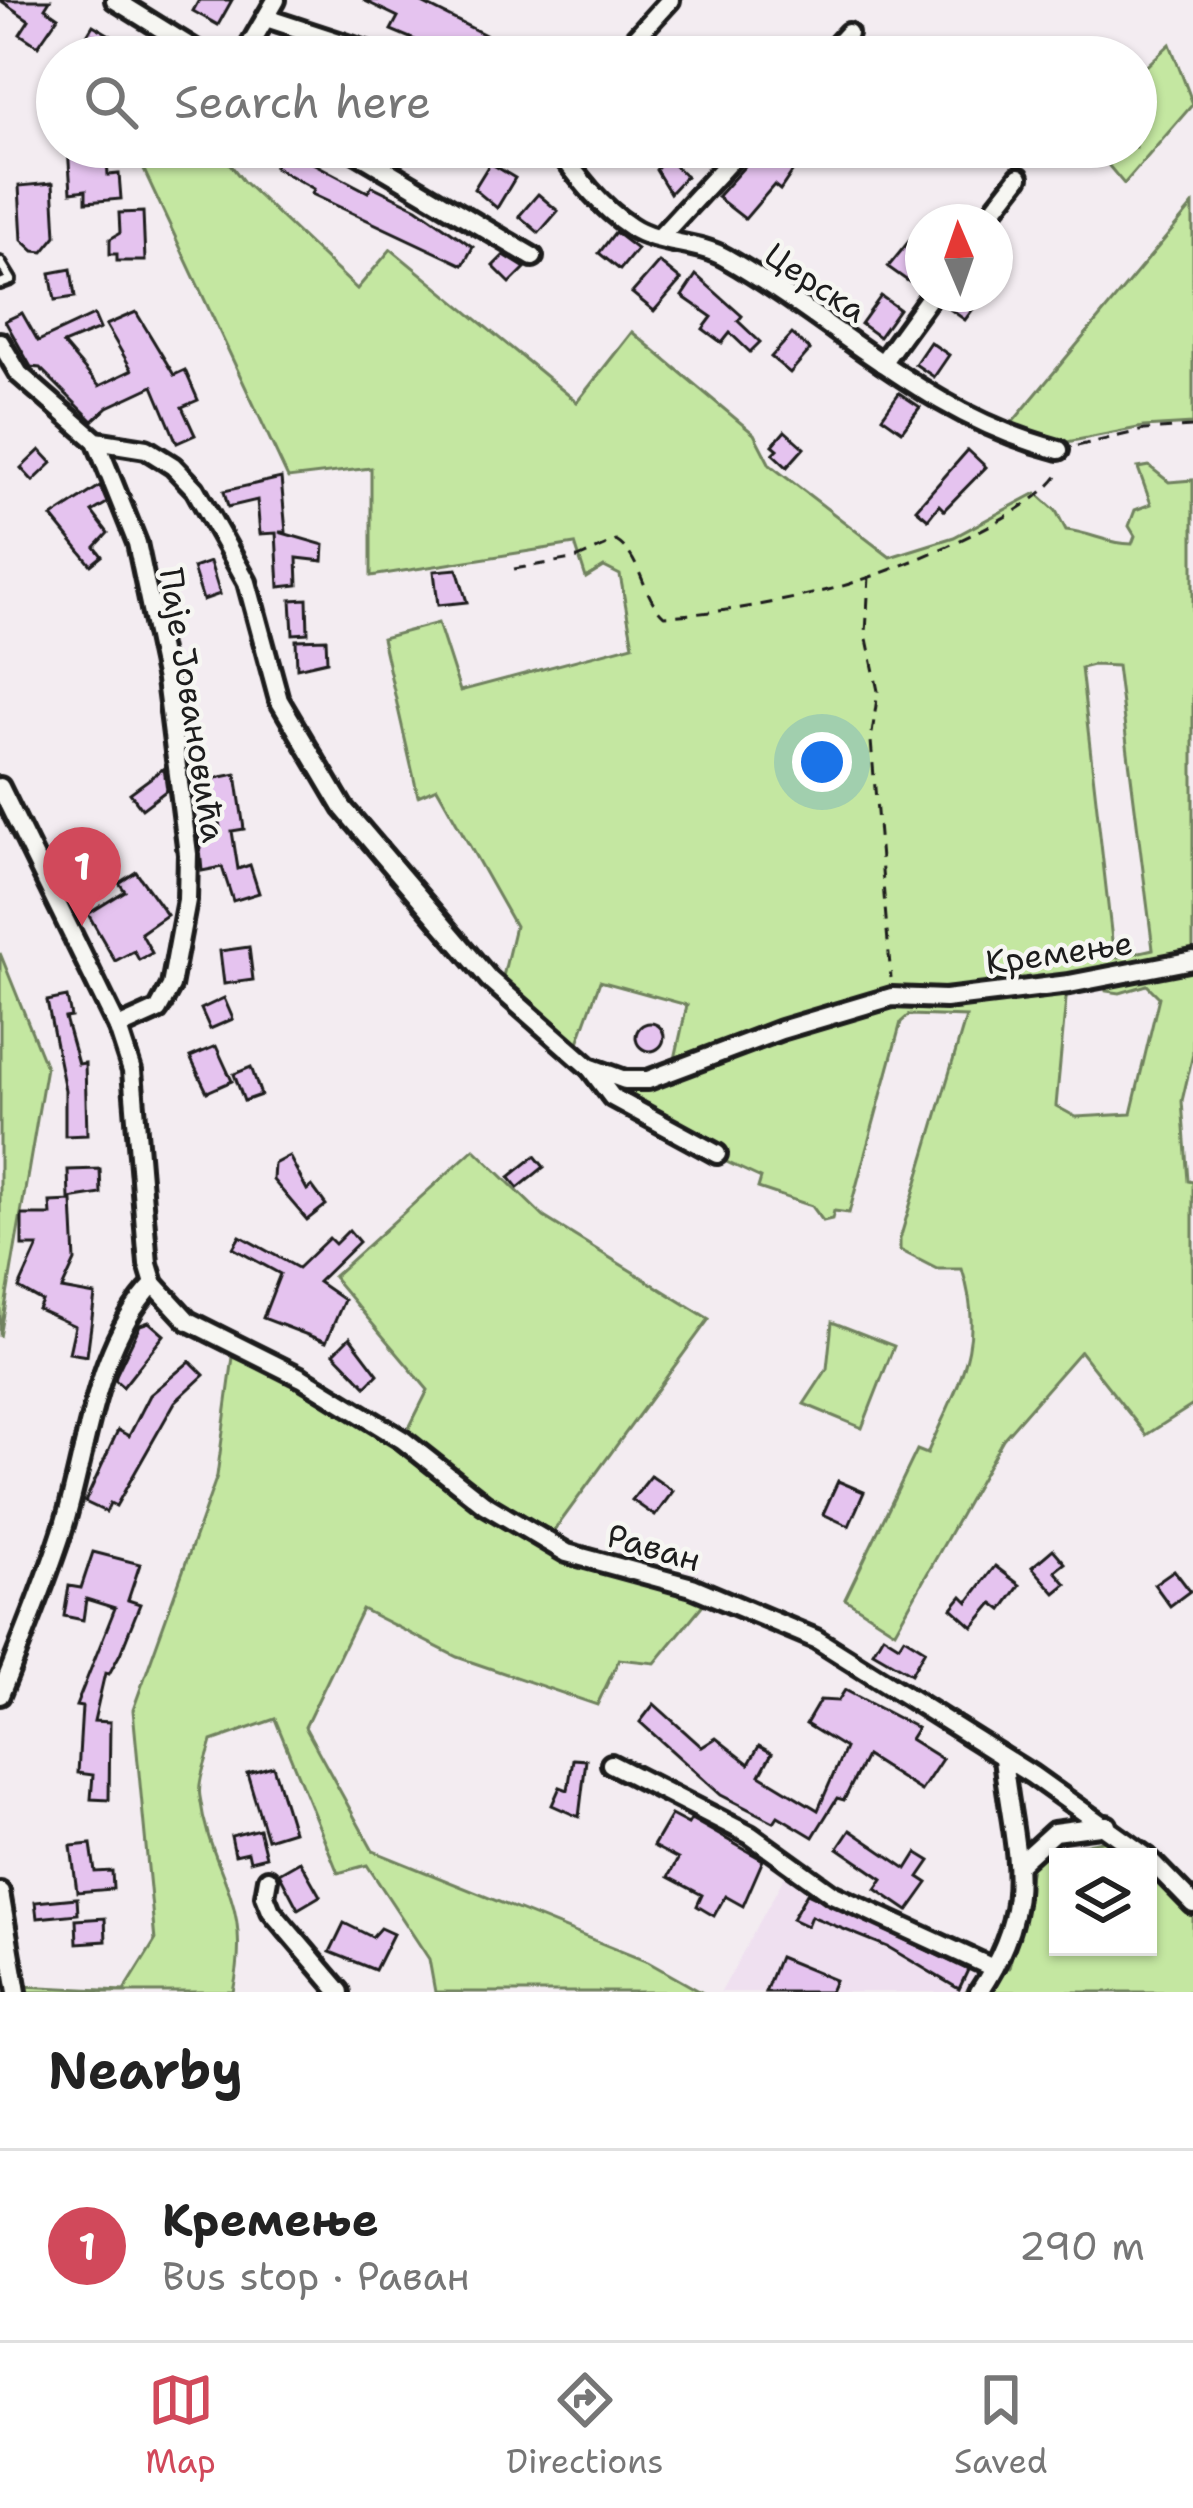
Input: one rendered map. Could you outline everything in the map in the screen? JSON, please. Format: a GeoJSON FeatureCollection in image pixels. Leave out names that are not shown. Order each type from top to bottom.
{"type":"FeatureCollection","features":[{"type":"Feature","properties":{"kind":"street"},"geometry":{"type":"LineString","coordinates":[[115,0],[173,36]]}},
{"type":"Feature","properties":{"kind":"street"},"geometry":{"type":"LineString","coordinates":[[255,36],[277,0]]}},
{"type":"Feature","properties":{"kind":"street"},"geometry":{"type":"LineString","coordinates":[[637,36],[670,0]]}},
{"type":"Feature","properties":{"kind":"street"},"geometry":{"type":"LineString","coordinates":[[266,18],[321,36]]}},
{"type":"Feature","properties":{"kind":"street"},"geometry":{"type":"LineString","coordinates":[[845,36],[848,33]]}},
{"type":"Feature","properties":{"kind":"street"},"geometry":{"type":"LineString","coordinates":[[382,168],[532,257]]}},
{"type":"Feature","properties":{"kind":"street","name":"Церска"},"geometry":{"type":"LineString","coordinates":[[572,168],[598,202],[644,235],[724,257],[947,409],[1012,438],[1059,450]]}},
{"type":"Feature","properties":{"kind":"street"},"geometry":{"type":"LineString","coordinates":[[660,237],[724,168]]}},
{"type":"Feature","properties":{"kind":"street"},"geometry":{"type":"LineString","coordinates":[[998,204],[1019,177]]}},
{"type":"Feature","properties":{"kind":"street"},"geometry":{"type":"LineString","coordinates":[[882,363],[919,312]]}},
{"type":"Feature","properties":{"kind":"street","name":"Кремење"},"geometry":{"type":"LineString","coordinates":[[0,342],[19,374],[96,441],[146,449],[173,466],[195,489],[247,581],[279,700],[343,808],[489,979],[589,1067],[612,1096],[717,1154]]}},
{"type":"Feature","properties":{"kind":"street","name":"Паје Јовановића"},"geometry":{"type":"LineString","coordinates":[[96,441],[137,543],[166,680],[188,854],[187,900],[171,986],[158,1010],[118,1028]]}},
{"type":"Feature","properties":{"kind":"street"},"geometry":{"type":"LineString","coordinates":[[0,788],[118,1028],[132,1071],[146,1246],[154,1284],[140,1298],[96,1394],[64,1527],[0,1695]]}},
{"type":"Feature","properties":{"kind":"street","name":"Кремење"},"geometry":{"type":"LineString","coordinates":[[589,1067],[625,1080],[649,1080],[781,1030],[892,998],[945,999],[1069,985],[1193,960]]}},
{"type":"Feature","properties":{"kind":"street","name":"Раван"},"geometry":{"type":"LineString","coordinates":[[154,1284],[188,1322],[302,1378],[403,1440],[484,1504],[567,1553],[763,1614],[889,1682],[1136,1848]]}},
{"type":"Feature","properties":{"kind":"street"},"geometry":{"type":"LineString","coordinates":[[979,1992],[1015,1910],[1021,1862],[1003,1758]]}},
{"type":"Feature","properties":{"kind":"street"},"geometry":{"type":"LineString","coordinates":[[611,1764],[750,1835],[832,1894],[993,1968]]}},
{"type":"Feature","properties":{"kind":"street"},"geometry":{"type":"LineString","coordinates":[[1021,1862],[1054,1832],[1107,1825]]}},
{"type":"Feature","properties":{"kind":"street","name":"Раван"},"geometry":{"type":"LineString","coordinates":[[1157,1866],[1193,1904]]}},
{"type":"Feature","properties":{"kind":"street"},"geometry":{"type":"LineString","coordinates":[[268,1880],[266,1896],[272,1911],[340,1992]]}},
{"type":"Feature","properties":{"kind":"street"},"geometry":{"type":"LineString","coordinates":[[0,1892],[16,1992]]}},
{"type":"Feature","properties":{"kind":"lane"},"geometry":{"type":"LineString","coordinates":[[0,262],[11,280],[0,284]]}},
{"type":"Feature","properties":{"kind":"path"},"geometry":{"type":"LineString","coordinates":[[514,569],[578,558],[616,541],[626,546],[651,604],[664,616],[713,613],[831,590],[960,541],[1030,503],[1054,483],[1064,456],[1059,450],[1144,430],[1193,428]]}},
{"type":"Feature","properties":{"kind":"path"},"geometry":{"type":"LineString","coordinates":[[869,576],[866,634],[878,691],[871,741],[892,998]]}},
{"type":"Feature","properties":{"kind":"shaded area"},"geometry":{"type":"Polygon","coordinates":[[[787,1872],[985,1964],[966,1992],[721,1992],[787,1872]]]}},
{"type":"Feature","properties":{"kind":"green space"},"geometry":{"type":"Polygon","coordinates":[[[1170,44],[1193,104],[1157,146],[1157,56],[1170,44]]]}},
{"type":"Feature","properties":{"kind":"green space"},"geometry":{"type":"Polygon","coordinates":[[[143,168],[233,168],[357,289],[391,249],[577,402],[632,332],[754,434],[770,465],[890,557],[954,537],[1036,493],[1056,511],[1066,530],[1132,544],[1135,536],[1129,526],[1135,510],[1151,504],[1138,468],[1149,466],[1169,482],[1193,480],[1193,955],[945,996],[891,995],[673,1068],[687,1005],[600,981],[575,1051],[501,985],[515,926],[437,788],[418,796],[382,638],[438,623],[460,691],[633,645],[620,575],[604,567],[586,578],[575,544],[371,576],[371,468],[288,478],[143,168]],[[1093,665],[1081,668],[1114,958],[1153,949],[1117,666],[1093,665]]]}},
{"type":"Feature","properties":{"kind":"green space"},"geometry":{"type":"Polygon","coordinates":[[[1111,168],[1138,168],[1124,184],[1111,168]]]}},
{"type":"Feature","properties":{"kind":"green space"},"geometry":{"type":"Polygon","coordinates":[[[1193,205],[1193,424],[1143,427],[1062,443],[1007,429],[1193,205]]]}},
{"type":"Feature","properties":{"kind":"green space"},"geometry":{"type":"Polygon","coordinates":[[[0,953],[46,1067],[0,1337],[0,953]]]}},
{"type":"Feature","properties":{"kind":"green space"},"geometry":{"type":"Polygon","coordinates":[[[1193,965],[1193,1054],[1182,1101],[1188,1181],[1193,1182],[1193,1405],[1146,1435],[1080,1351],[1003,1439],[895,1631],[845,1599],[917,1450],[927,1454],[958,1385],[970,1343],[969,1296],[962,1269],[937,1269],[900,1250],[966,1017],[909,1015],[901,1022],[849,1213],[834,1211],[832,1219],[823,1221],[812,1206],[758,1188],[761,1178],[720,1159],[612,1093],[617,1080],[892,1001],[1067,988],[1056,1106],[1076,1117],[1131,1114],[1159,997],[1147,985],[1120,993],[1106,991],[1104,983],[1193,965]]]}},
{"type":"Feature","properties":{"kind":"green space"},"geometry":{"type":"Polygon","coordinates":[[[474,1149],[544,1217],[709,1319],[551,1535],[489,1499],[408,1430],[428,1390],[333,1277],[474,1149]]]}},
{"type":"Feature","properties":{"kind":"green space"},"geometry":{"type":"Polygon","coordinates":[[[832,1322],[894,1346],[862,1428],[804,1404],[827,1369],[832,1322]]]}},
{"type":"Feature","properties":{"kind":"green space"},"geometry":{"type":"Polygon","coordinates":[[[233,1357],[306,1389],[397,1446],[479,1510],[562,1559],[705,1602],[655,1663],[619,1659],[597,1705],[457,1657],[362,1609],[305,1727],[373,1851],[648,1962],[701,1992],[435,1992],[429,1959],[367,1865],[338,1873],[275,1719],[212,1741],[200,1784],[205,1824],[238,1933],[233,1992],[23,1992],[22,1986],[124,1991],[155,1941],[133,1710],[217,1476],[233,1357]]]}},
{"type":"Feature","properties":{"kind":"green space"},"geometry":{"type":"Polygon","coordinates":[[[1111,1839],[1121,1848],[1068,1848],[1111,1839]]]}},
{"type":"Feature","properties":{"kind":"green space"},"geometry":{"type":"Polygon","coordinates":[[[1049,1852],[1049,1956],[1157,1956],[1157,1881],[1193,1914],[1193,1992],[966,1992],[985,1964],[1009,1968],[1034,1855],[1049,1852]]]}},
{"type":"Feature","properties":{"kind":"building"},"geometry":{"type":"Polygon","coordinates":[[[0,0],[50,0],[45,8],[58,17],[45,36],[36,36],[36,45],[20,34],[29,20],[0,0]]]}},
{"type":"Feature","properties":{"kind":"building"},"geometry":{"type":"Polygon","coordinates":[[[199,0],[232,0],[218,25],[193,11],[199,0]]]}},
{"type":"Feature","properties":{"kind":"building"},"geometry":{"type":"Polygon","coordinates":[[[363,0],[416,0],[487,36],[405,36],[391,30],[398,17],[363,0]]]}},
{"type":"Feature","properties":{"kind":"building"},"geometry":{"type":"Polygon","coordinates":[[[93,25],[112,36],[86,36],[93,25]]]}},
{"type":"Feature","properties":{"kind":"building"},"geometry":{"type":"Polygon","coordinates":[[[69,168],[108,168],[108,175],[119,174],[121,199],[86,202],[86,190],[71,192],[69,168]]]}},
{"type":"Feature","properties":{"kind":"building"},"geometry":{"type":"Polygon","coordinates":[[[276,168],[322,168],[368,192],[372,186],[417,208],[473,247],[463,265],[312,194],[314,189],[276,168]]]}},
{"type":"Feature","properties":{"kind":"building"},"geometry":{"type":"Polygon","coordinates":[[[487,168],[498,168],[515,178],[497,208],[474,189],[487,168]]]}},
{"type":"Feature","properties":{"kind":"building"},"geometry":{"type":"Polygon","coordinates":[[[677,168],[686,176],[670,193],[656,170],[677,168]]]}},
{"type":"Feature","properties":{"kind":"building"},"geometry":{"type":"Polygon","coordinates":[[[743,168],[795,168],[780,190],[774,185],[745,219],[717,197],[743,168]]]}},
{"type":"Feature","properties":{"kind":"building"},"geometry":{"type":"Polygon","coordinates":[[[53,183],[56,236],[43,252],[34,251],[22,240],[19,186],[53,183]]]}},
{"type":"Feature","properties":{"kind":"building"},"geometry":{"type":"Polygon","coordinates":[[[538,194],[558,211],[539,233],[519,216],[538,194]]]}},
{"type":"Feature","properties":{"kind":"building"},"geometry":{"type":"Polygon","coordinates":[[[143,212],[145,261],[117,261],[117,254],[110,254],[110,239],[120,233],[119,213],[143,212]]]}},
{"type":"Feature","properties":{"kind":"building"},"geometry":{"type":"Polygon","coordinates":[[[615,232],[637,249],[620,270],[599,253],[615,232]]]}},
{"type":"Feature","properties":{"kind":"building"},"geometry":{"type":"Polygon","coordinates":[[[905,246],[905,279],[888,267],[905,246]]]}},
{"type":"Feature","properties":{"kind":"building"},"geometry":{"type":"Polygon","coordinates":[[[504,255],[525,268],[510,283],[493,266],[504,255]]]}},
{"type":"Feature","properties":{"kind":"building"},"geometry":{"type":"Polygon","coordinates":[[[659,262],[681,280],[654,311],[632,293],[659,262]]]}},
{"type":"Feature","properties":{"kind":"building"},"geometry":{"type":"Polygon","coordinates":[[[71,269],[75,297],[55,300],[50,273],[71,269]]]}},
{"type":"Feature","properties":{"kind":"building"},"geometry":{"type":"Polygon","coordinates":[[[696,275],[742,316],[738,321],[760,342],[750,352],[730,333],[722,343],[703,329],[712,317],[682,296],[696,275]]]}},
{"type":"Feature","properties":{"kind":"building"},"geometry":{"type":"Polygon","coordinates":[[[881,296],[899,309],[879,337],[861,324],[881,296]]]}},
{"type":"Feature","properties":{"kind":"building"},"geometry":{"type":"Polygon","coordinates":[[[136,312],[174,375],[185,370],[198,400],[182,407],[195,435],[177,443],[153,386],[108,407],[93,421],[40,368],[31,367],[5,321],[22,313],[38,341],[94,315],[100,329],[63,344],[99,386],[132,370],[106,325],[136,312]]]}},
{"type":"Feature","properties":{"kind":"building"},"geometry":{"type":"Polygon","coordinates":[[[792,334],[810,350],[790,373],[771,357],[792,334]]]}},
{"type":"Feature","properties":{"kind":"building"},"geometry":{"type":"Polygon","coordinates":[[[930,342],[949,355],[934,377],[915,364],[930,342]]]}},
{"type":"Feature","properties":{"kind":"building"},"geometry":{"type":"Polygon","coordinates":[[[899,393],[920,407],[902,431],[882,417],[899,393]]]}},
{"type":"Feature","properties":{"kind":"building"},"geometry":{"type":"Polygon","coordinates":[[[785,431],[804,448],[787,467],[773,454],[778,449],[773,445],[785,431]]]}},
{"type":"Feature","properties":{"kind":"building"},"geometry":{"type":"Polygon","coordinates":[[[40,450],[52,463],[33,481],[21,468],[40,450]]]}},
{"type":"Feature","properties":{"kind":"building"},"geometry":{"type":"Polygon","coordinates":[[[968,450],[986,467],[944,510],[939,505],[928,519],[916,509],[968,450]]]}},
{"type":"Feature","properties":{"kind":"building"},"geometry":{"type":"Polygon","coordinates":[[[281,478],[286,532],[279,532],[324,545],[323,561],[297,558],[298,585],[279,587],[276,533],[260,534],[257,500],[228,507],[224,491],[281,478]]]}},
{"type":"Feature","properties":{"kind":"building"},"geometry":{"type":"Polygon","coordinates":[[[100,486],[107,503],[92,512],[108,533],[95,547],[102,556],[91,565],[52,517],[100,486]]]}},
{"type":"Feature","properties":{"kind":"building"},"geometry":{"type":"Polygon","coordinates":[[[210,562],[220,594],[203,600],[193,568],[210,562]]]}},
{"type":"Feature","properties":{"kind":"building"},"geometry":{"type":"Polygon","coordinates":[[[457,569],[467,602],[438,605],[434,571],[457,569]]]}},
{"type":"Feature","properties":{"kind":"building"},"geometry":{"type":"Polygon","coordinates":[[[307,599],[308,633],[293,634],[291,600],[307,599]]]}},
{"type":"Feature","properties":{"kind":"building"},"geometry":{"type":"Polygon","coordinates":[[[326,639],[327,661],[297,668],[296,640],[326,639]]]}},
{"type":"Feature","properties":{"kind":"building"},"geometry":{"type":"Polygon","coordinates":[[[164,768],[167,790],[142,809],[130,793],[164,768]]]}},
{"type":"Feature","properties":{"kind":"building"},"geometry":{"type":"Polygon","coordinates":[[[236,774],[244,829],[232,831],[238,869],[250,865],[259,893],[233,901],[222,867],[202,871],[198,829],[220,827],[211,779],[236,774]]]}},
{"type":"Feature","properties":{"kind":"building"},"geometry":{"type":"Polygon","coordinates":[[[136,872],[167,915],[141,933],[152,953],[139,960],[134,951],[115,961],[88,914],[125,891],[119,883],[136,872]]]}},
{"type":"Feature","properties":{"kind":"building"},"geometry":{"type":"Polygon","coordinates":[[[249,947],[253,980],[224,984],[220,951],[249,947]]]}},
{"type":"Feature","properties":{"kind":"building"},"geometry":{"type":"Polygon","coordinates":[[[67,997],[71,1017],[65,1018],[78,1064],[85,1063],[87,1135],[65,1136],[65,1090],[47,1001],[67,997]]]}},
{"type":"Feature","properties":{"kind":"building"},"geometry":{"type":"Polygon","coordinates":[[[224,998],[233,1019],[210,1029],[201,1009],[224,998]]]}},
{"type":"Feature","properties":{"kind":"building"},"geometry":{"type":"Polygon","coordinates":[[[650,1023],[660,1027],[664,1037],[660,1047],[650,1051],[640,1047],[636,1037],[640,1027],[650,1023]]]}},
{"type":"Feature","properties":{"kind":"building"},"geometry":{"type":"Polygon","coordinates":[[[216,1046],[232,1081],[207,1092],[190,1057],[216,1046]]]}},
{"type":"Feature","properties":{"kind":"building"},"geometry":{"type":"Polygon","coordinates":[[[251,1067],[261,1095],[244,1101],[234,1074],[251,1067]]]}},
{"type":"Feature","properties":{"kind":"building"},"geometry":{"type":"Polygon","coordinates":[[[289,1156],[307,1190],[312,1186],[326,1205],[307,1220],[273,1180],[274,1164],[289,1156]]]}},
{"type":"Feature","properties":{"kind":"building"},"geometry":{"type":"Polygon","coordinates":[[[535,1156],[544,1167],[518,1188],[509,1177],[535,1156]]]}},
{"type":"Feature","properties":{"kind":"building"},"geometry":{"type":"Polygon","coordinates":[[[100,1169],[101,1194],[69,1199],[68,1170],[100,1169]]]}},
{"type":"Feature","properties":{"kind":"building"},"geometry":{"type":"Polygon","coordinates":[[[72,1201],[75,1261],[62,1289],[95,1295],[87,1356],[69,1353],[75,1326],[38,1309],[42,1301],[19,1288],[38,1246],[22,1246],[22,1215],[51,1215],[50,1202],[72,1201]]]}},
{"type":"Feature","properties":{"kind":"building"},"geometry":{"type":"Polygon","coordinates":[[[349,1230],[359,1242],[318,1282],[344,1300],[326,1342],[263,1318],[280,1274],[233,1248],[240,1236],[298,1268],[329,1238],[335,1244],[349,1230]]]}},
{"type":"Feature","properties":{"kind":"building"},"geometry":{"type":"Polygon","coordinates":[[[149,1322],[164,1335],[123,1387],[115,1380],[117,1373],[140,1325],[149,1322]]]}},
{"type":"Feature","properties":{"kind":"building"},"geometry":{"type":"Polygon","coordinates":[[[350,1337],[378,1374],[366,1386],[334,1353],[350,1337]]]}},
{"type":"Feature","properties":{"kind":"building"},"geometry":{"type":"Polygon","coordinates":[[[190,1361],[204,1375],[175,1402],[116,1506],[110,1503],[106,1512],[85,1502],[118,1430],[129,1436],[150,1395],[190,1361]]]}},
{"type":"Feature","properties":{"kind":"building"},"geometry":{"type":"Polygon","coordinates":[[[651,1476],[673,1491],[655,1516],[632,1500],[651,1476]]]}},
{"type":"Feature","properties":{"kind":"building"},"geometry":{"type":"Polygon","coordinates":[[[838,1481],[864,1492],[849,1526],[823,1514],[838,1481]]]}},
{"type":"Feature","properties":{"kind":"building"},"geometry":{"type":"Polygon","coordinates":[[[1053,1549],[1065,1563],[1055,1571],[1066,1584],[1055,1593],[1032,1567],[1053,1549]]]}},
{"type":"Feature","properties":{"kind":"building"},"geometry":{"type":"Polygon","coordinates":[[[93,1552],[140,1564],[128,1600],[140,1604],[120,1654],[109,1674],[105,1673],[94,1721],[110,1722],[109,1800],[91,1799],[93,1775],[78,1773],[82,1707],[76,1706],[115,1608],[86,1599],[83,1620],[64,1616],[69,1586],[81,1588],[93,1552]]]}},
{"type":"Feature","properties":{"kind":"building"},"geometry":{"type":"Polygon","coordinates":[[[995,1566],[1020,1585],[1002,1610],[993,1603],[973,1627],[952,1608],[962,1596],[968,1602],[995,1566]]]}},
{"type":"Feature","properties":{"kind":"building"},"geometry":{"type":"Polygon","coordinates":[[[1174,1570],[1190,1591],[1170,1606],[1154,1584],[1174,1570]]]}},
{"type":"Feature","properties":{"kind":"building"},"geometry":{"type":"Polygon","coordinates":[[[883,1635],[899,1645],[904,1637],[925,1650],[911,1674],[873,1652],[883,1635]]]}},
{"type":"Feature","properties":{"kind":"building"},"geometry":{"type":"Polygon","coordinates":[[[845,1690],[917,1728],[910,1739],[942,1759],[921,1791],[866,1756],[844,1800],[837,1798],[813,1837],[778,1816],[774,1822],[721,1795],[640,1722],[654,1704],[702,1747],[716,1738],[749,1764],[759,1746],[772,1753],[760,1775],[818,1810],[845,1748],[806,1724],[820,1700],[838,1701],[845,1690]]]}},
{"type":"Feature","properties":{"kind":"building"},"geometry":{"type":"Polygon","coordinates":[[[573,1759],[586,1760],[579,1817],[552,1805],[560,1787],[568,1790],[573,1759]]]}},
{"type":"Feature","properties":{"kind":"building"},"geometry":{"type":"Polygon","coordinates":[[[273,1766],[293,1831],[267,1839],[247,1773],[273,1766]]]}},
{"type":"Feature","properties":{"kind":"building"},"geometry":{"type":"Polygon","coordinates":[[[671,1815],[688,1824],[691,1819],[763,1860],[743,1906],[725,1896],[714,1916],[697,1906],[702,1895],[668,1877],[678,1859],[653,1846],[671,1815]]]}},
{"type":"Feature","properties":{"kind":"building"},"geometry":{"type":"Polygon","coordinates":[[[259,1829],[266,1857],[250,1861],[248,1852],[235,1855],[231,1836],[259,1829]]]}},
{"type":"Feature","properties":{"kind":"building"},"geometry":{"type":"Polygon","coordinates":[[[850,1830],[907,1869],[917,1853],[930,1861],[919,1877],[928,1883],[908,1911],[876,1889],[883,1879],[838,1848],[850,1830]]]}},
{"type":"Feature","properties":{"kind":"building"},"geometry":{"type":"Polygon","coordinates":[[[91,1844],[95,1872],[112,1871],[113,1889],[77,1892],[71,1846],[91,1844]]]}},
{"type":"Feature","properties":{"kind":"building"},"geometry":{"type":"Polygon","coordinates":[[[300,1861],[320,1896],[298,1909],[279,1873],[300,1861]]]}},
{"type":"Feature","properties":{"kind":"building"},"geometry":{"type":"Polygon","coordinates":[[[807,1893],[968,1970],[959,1989],[888,1947],[811,1916],[807,1926],[792,1919],[807,1893]]]}},
{"type":"Feature","properties":{"kind":"building"},"geometry":{"type":"Polygon","coordinates":[[[77,1898],[78,1914],[37,1918],[35,1902],[77,1898]]]}},
{"type":"Feature","properties":{"kind":"building"},"geometry":{"type":"Polygon","coordinates":[[[105,1918],[106,1941],[77,1943],[76,1920],[105,1918]]]}},
{"type":"Feature","properties":{"kind":"building"},"geometry":{"type":"Polygon","coordinates":[[[344,1923],[372,1937],[380,1928],[393,1934],[375,1970],[330,1952],[344,1923]]]}},
{"type":"Feature","properties":{"kind":"building"},"geometry":{"type":"Polygon","coordinates":[[[779,1957],[835,1980],[830,1992],[765,1992],[779,1957]]]}},
{"type":"Feature","properties":{"kind":"place","name":"Кремење"},"geometry":{"type":"Point","coordinates":[82,926]}}]}
